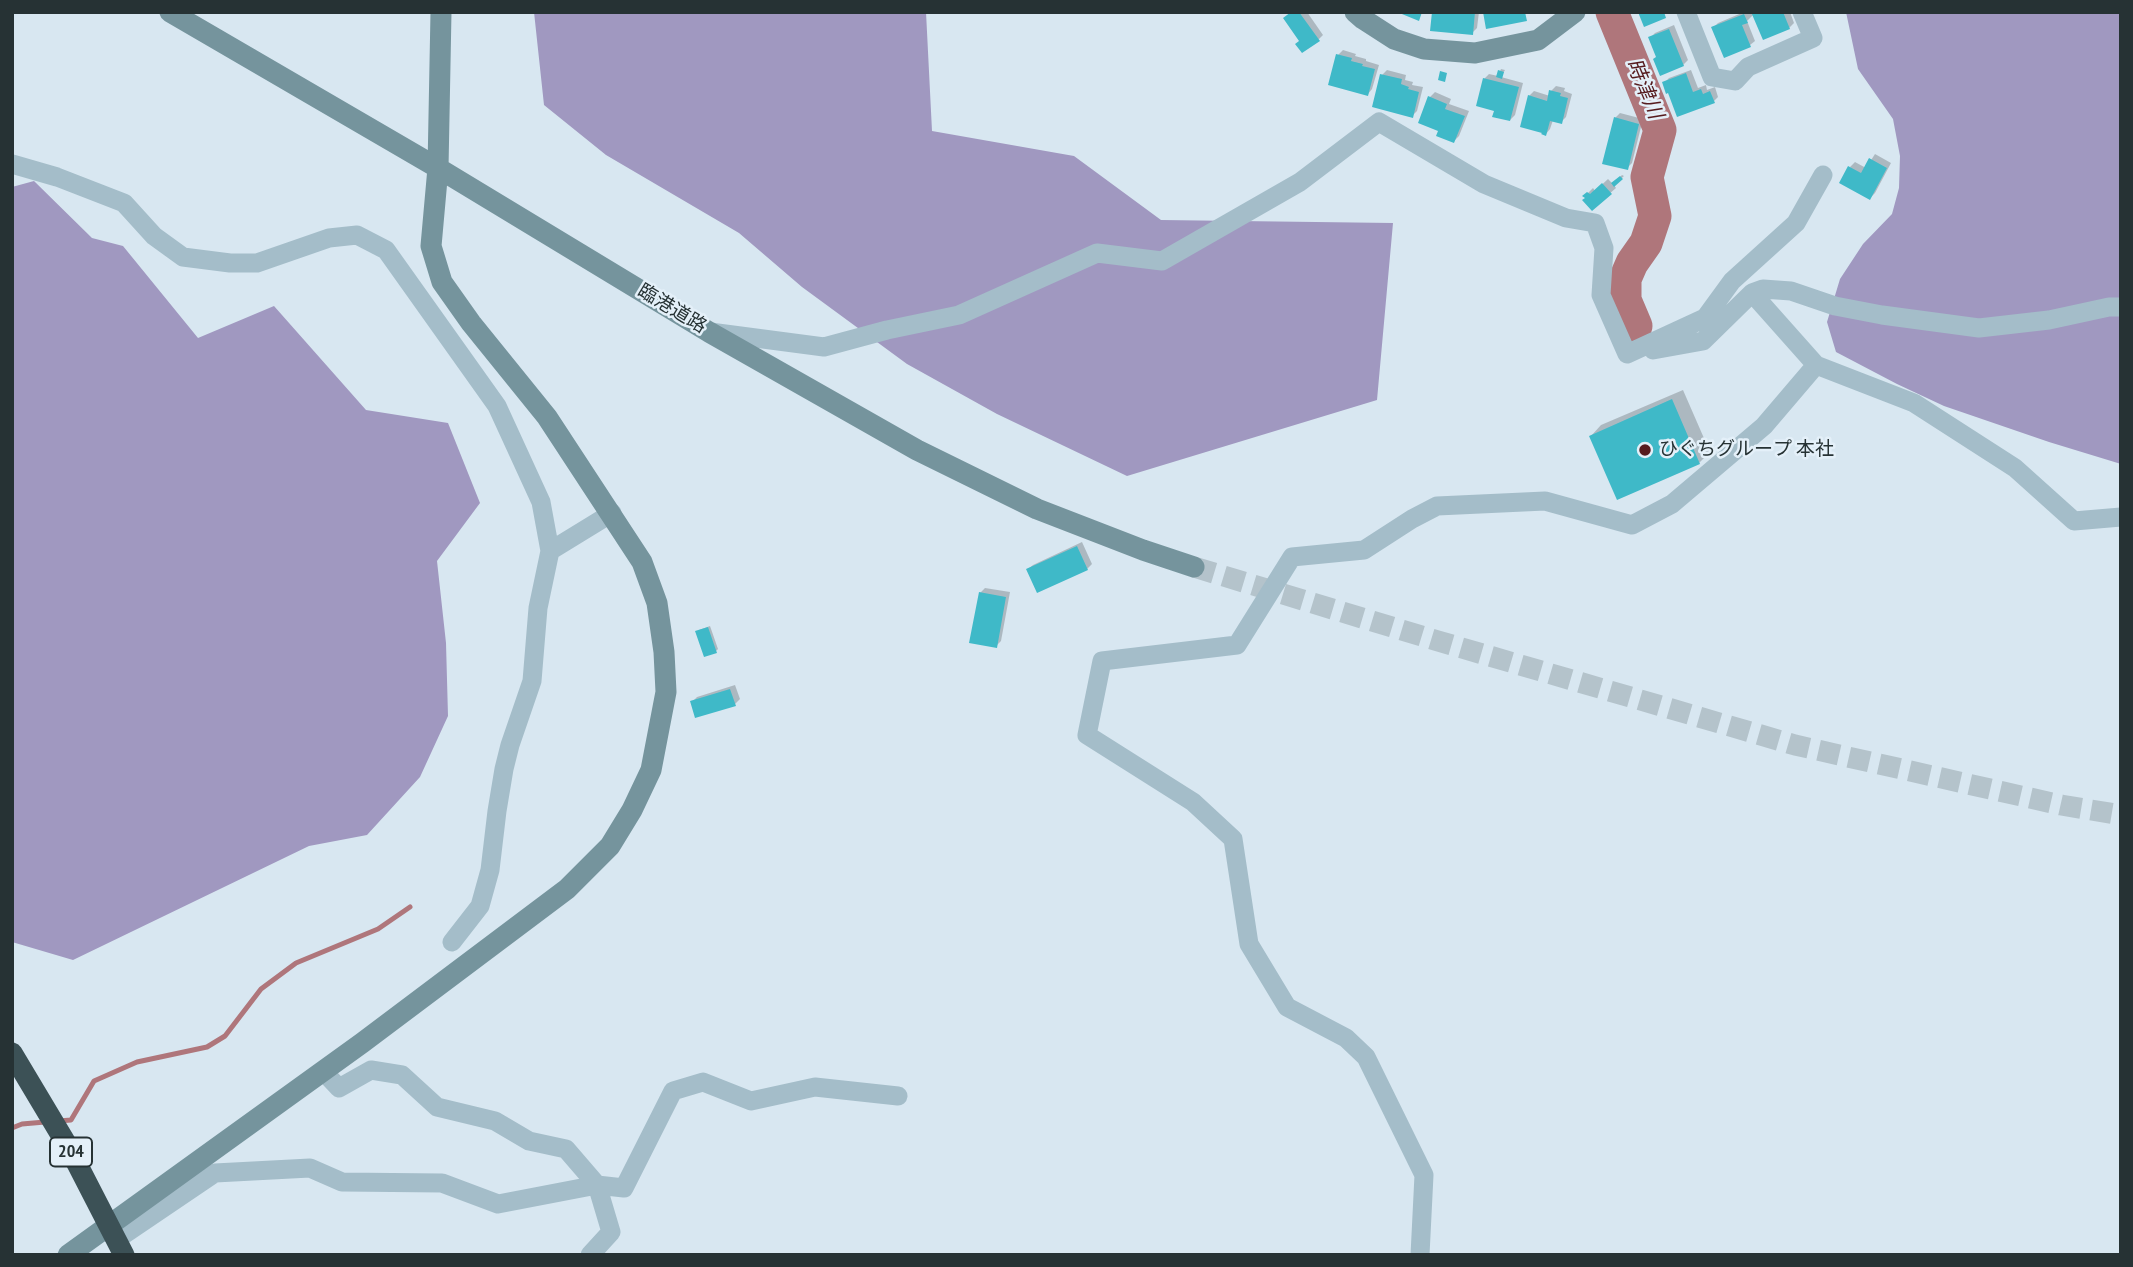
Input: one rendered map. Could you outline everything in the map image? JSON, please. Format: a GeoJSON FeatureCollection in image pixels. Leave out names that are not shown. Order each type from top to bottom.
{"type":"FeatureCollection","features":[{"type":"Feature","properties":{"kind":"highway","name":"204"},"geometry":{"type":"LineString","coordinates":[[12,1053],[70,1150],[124,1255]]}},
{"type":"Feature","properties":{"kind":"street","name":"臨港道路"},"geometry":{"type":"LineString","coordinates":[[170,12],[438,168],[709,332],[917,450],[1037,509],[1194,567]]}},
{"type":"Feature","properties":{"kind":"street"},"geometry":{"type":"LineString","coordinates":[[68,1255],[567,889],[610,846],[632,810],[651,770],[666,692],[657,603],[642,562],[547,416],[471,323],[442,282],[431,246],[438,168],[441,12]]}},
{"type":"Feature","properties":{"kind":"street"},"geometry":{"type":"LineString","coordinates":[[1355,12],[1394,39],[1423,49],[1475,53],[1538,40],[1575,12]]}},
{"type":"Feature","properties":{"kind":"street"},"geometry":{"type":"LineString","coordinates":[[1686,12],[1712,77],[1735,80],[1748,67],[1813,38],[1802,12]]}},
{"type":"Feature","properties":{"kind":"street"},"geometry":{"type":"LineString","coordinates":[[709,332],[824,347],[959,315],[1097,253],[1162,261],[1300,182],[1379,122],[1484,184],[1566,218],[1595,223],[1604,248],[1601,295],[1628,354]]}},
{"type":"Feature","properties":{"kind":"street"},"geometry":{"type":"LineString","coordinates":[[12,164],[57,177],[124,203],[154,236],[183,257],[230,263],[257,263],[328,238],[357,235],[386,250],[497,406],[541,502],[550,551],[538,608],[532,681],[504,769],[496,811],[490,870],[480,906],[453,942]]}},
{"type":"Feature","properties":{"kind":"street"},"geometry":{"type":"LineString","coordinates":[[1628,354],[1705,318],[1732,281],[1796,223],[1823,175]]}},
{"type":"Feature","properties":{"kind":"street"},"geometry":{"type":"LineString","coordinates":[[1628,354],[1703,341],[1752,293],[1763,289],[1791,291],[1835,306],[1882,315],[1979,328],[2049,320],[2109,307],[2121,307]]}},
{"type":"Feature","properties":{"kind":"street"},"geometry":{"type":"LineString","coordinates":[[1752,293],[1816,365],[1914,403],[2015,468],[2074,521],[2121,517]]}},
{"type":"Feature","properties":{"kind":"street"},"geometry":{"type":"LineString","coordinates":[[1420,1255],[1424,1175],[1366,1057],[1346,1038],[1287,1007],[1249,944],[1233,839],[1194,802],[1087,735],[1102,661],[1237,645],[1292,557],[1364,550],[1437,506],[1545,501],[1632,525],[1672,504],[1764,426],[1816,365]]}},
{"type":"Feature","properties":{"kind":"street"},"geometry":{"type":"LineString","coordinates":[[550,551],[612,513]]}},
{"type":"Feature","properties":{"kind":"street"},"geometry":{"type":"LineString","coordinates":[[323,1070],[339,1088],[371,1070],[402,1075],[437,1107],[495,1121],[529,1141],[566,1149],[597,1185],[611,1232],[590,1255]]}},
{"type":"Feature","properties":{"kind":"street"},"geometry":{"type":"LineString","coordinates":[[103,1229],[119,1238],[215,1173],[310,1168],[342,1182],[442,1183],[498,1204],[597,1185],[624,1188],[673,1091],[703,1082],[751,1101],[815,1087],[898,1096]]}},
{"type":"Feature","properties":{"kind":"shaded area"},"geometry":{"type":"Polygon","coordinates":[[[534,12],[926,12],[932,131],[1074,156],[1161,220],[1393,223],[1377,400],[1127,476],[997,414],[907,364],[802,287],[739,233],[606,155],[544,105],[534,12]]]}},
{"type":"Feature","properties":{"kind":"shaded area"},"geometry":{"type":"Polygon","coordinates":[[[1846,12],[2121,12],[2121,464],[1944,406],[1836,352],[1827,322],[1840,279],[1863,244],[1892,214],[1899,188],[1900,156],[1893,119],[1858,69],[1846,12]]]}},
{"type":"Feature","properties":{"kind":"shaded area"},"geometry":{"type":"Polygon","coordinates":[[[34,181],[92,238],[123,246],[198,338],[274,306],[366,410],[448,423],[480,503],[437,561],[446,643],[448,716],[420,777],[367,835],[309,846],[73,960],[12,942],[12,187],[34,181]]]}},
{"type":"Feature","properties":{"kind":"building"},"geometry":{"type":"Polygon","coordinates":[[[1291,12],[1299,12],[1320,41],[1302,53],[1295,44],[1299,41],[1283,18],[1291,12]]]}},
{"type":"Feature","properties":{"kind":"building"},"geometry":{"type":"Polygon","coordinates":[[[1397,12],[1422,12],[1419,21],[1397,12]]]}},
{"type":"Feature","properties":{"kind":"building"},"geometry":{"type":"Polygon","coordinates":[[[1432,12],[1475,12],[1473,35],[1430,31],[1432,12]]]}},
{"type":"Feature","properties":{"kind":"building"},"geometry":{"type":"Polygon","coordinates":[[[1483,12],[1525,12],[1527,21],[1486,29],[1483,12]]]}},
{"type":"Feature","properties":{"kind":"building"},"geometry":{"type":"Polygon","coordinates":[[[1638,12],[1664,12],[1666,18],[1644,27],[1638,12]]]}},
{"type":"Feature","properties":{"kind":"building"},"geometry":{"type":"Polygon","coordinates":[[[1751,12],[1783,12],[1790,29],[1763,40],[1751,12]]]}},
{"type":"Feature","properties":{"kind":"building"},"geometry":{"type":"Polygon","coordinates":[[[1744,14],[1748,23],[1742,25],[1751,47],[1724,58],[1711,27],[1744,14]]]}},
{"type":"Feature","properties":{"kind":"building"},"geometry":{"type":"Polygon","coordinates":[[[1669,29],[1684,66],[1660,76],[1648,37],[1669,29]]]}},
{"type":"Feature","properties":{"kind":"building"},"geometry":{"type":"Polygon","coordinates":[[[1336,54],[1375,69],[1368,96],[1328,85],[1336,54]]]}},
{"type":"Feature","properties":{"kind":"building"},"geometry":{"type":"Polygon","coordinates":[[[1498,70],[1504,72],[1502,79],[1496,77],[1498,70]]]}},
{"type":"Feature","properties":{"kind":"building"},"geometry":{"type":"Polygon","coordinates":[[[1440,71],[1447,73],[1445,82],[1438,80],[1440,71]]]}},
{"type":"Feature","properties":{"kind":"building"},"geometry":{"type":"Polygon","coordinates":[[[1686,73],[1693,92],[1701,89],[1703,94],[1710,91],[1715,103],[1677,117],[1662,82],[1686,73]]]}},
{"type":"Feature","properties":{"kind":"building"},"geometry":{"type":"Polygon","coordinates":[[[1380,74],[1402,79],[1401,84],[1419,92],[1413,118],[1372,107],[1380,74]]]}},
{"type":"Feature","properties":{"kind":"building"},"geometry":{"type":"Polygon","coordinates":[[[1483,78],[1519,87],[1510,121],[1492,117],[1494,111],[1476,106],[1483,78]]]}},
{"type":"Feature","properties":{"kind":"building"},"geometry":{"type":"Polygon","coordinates":[[[1549,90],[1568,98],[1562,124],[1550,121],[1546,136],[1520,127],[1528,95],[1547,101],[1549,90]]]}},
{"type":"Feature","properties":{"kind":"building"},"geometry":{"type":"Polygon","coordinates":[[[1428,96],[1447,104],[1445,109],[1465,116],[1454,143],[1436,136],[1438,131],[1418,123],[1428,96]]]}},
{"type":"Feature","properties":{"kind":"building"},"geometry":{"type":"Polygon","coordinates":[[[1614,117],[1639,124],[1628,170],[1602,164],[1614,117]]]}},
{"type":"Feature","properties":{"kind":"building"},"geometry":{"type":"Polygon","coordinates":[[[1869,158],[1887,168],[1870,200],[1839,183],[1848,166],[1861,173],[1869,158]]]}},
{"type":"Feature","properties":{"kind":"building"},"geometry":{"type":"Polygon","coordinates":[[[1620,176],[1623,179],[1614,187],[1611,183],[1620,176]]]}},
{"type":"Feature","properties":{"kind":"building"},"geometry":{"type":"Polygon","coordinates":[[[1602,183],[1612,194],[1592,211],[1582,200],[1585,198],[1582,196],[1587,192],[1590,194],[1602,183]]]}},
{"type":"Feature","properties":{"kind":"building","name":"ひぐちグループ 本社"},"geometry":{"type":"Polygon","coordinates":[[[1672,399],[1700,464],[1617,500],[1589,436],[1672,399]]]}},
{"type":"Feature","properties":{"kind":"building"},"geometry":{"type":"Polygon","coordinates":[[[1077,546],[1088,570],[1037,593],[1026,569],[1077,546]]]}},
{"type":"Feature","properties":{"kind":"building"},"geometry":{"type":"Polygon","coordinates":[[[979,592],[1006,597],[997,648],[969,643],[979,592]]]}},
{"type":"Feature","properties":{"kind":"building"},"geometry":{"type":"Polygon","coordinates":[[[708,627],[717,653],[704,657],[695,631],[708,627]]]}},
{"type":"Feature","properties":{"kind":"building"},"geometry":{"type":"Polygon","coordinates":[[[730,689],[736,706],[695,718],[690,701],[730,689]]]}},
{"type":"Feature","properties":{"kind":"waterway","name":"時津川"},"geometry":{"type":"LineString","coordinates":[[1612,12],[1660,130],[1647,177],[1655,216],[1646,243],[1625,279],[1625,300],[1636,326]]}},
{"type":"Feature","properties":{"kind":"waterway"},"geometry":{"type":"LineString","coordinates":[[59,1121],[71,1120],[94,1081],[137,1062],[207,1047],[225,1036],[261,989],[296,963],[378,929],[410,907]]}},
{"type":"Feature","properties":{"kind":"waterway"},"geometry":{"type":"LineString","coordinates":[[12,1128],[22,1124],[45,1122]]}},
{"type":"Feature","properties":{"kind":"tunnel"},"geometry":{"type":"LineString","coordinates":[[1194,567],[1795,745],[2061,805],[2121,815]]}},
{"type":"Feature","properties":{"kind":"place","name":"ひぐちグループ 本社"},"geometry":{"type":"Point","coordinates":[1645,450]}}]}
